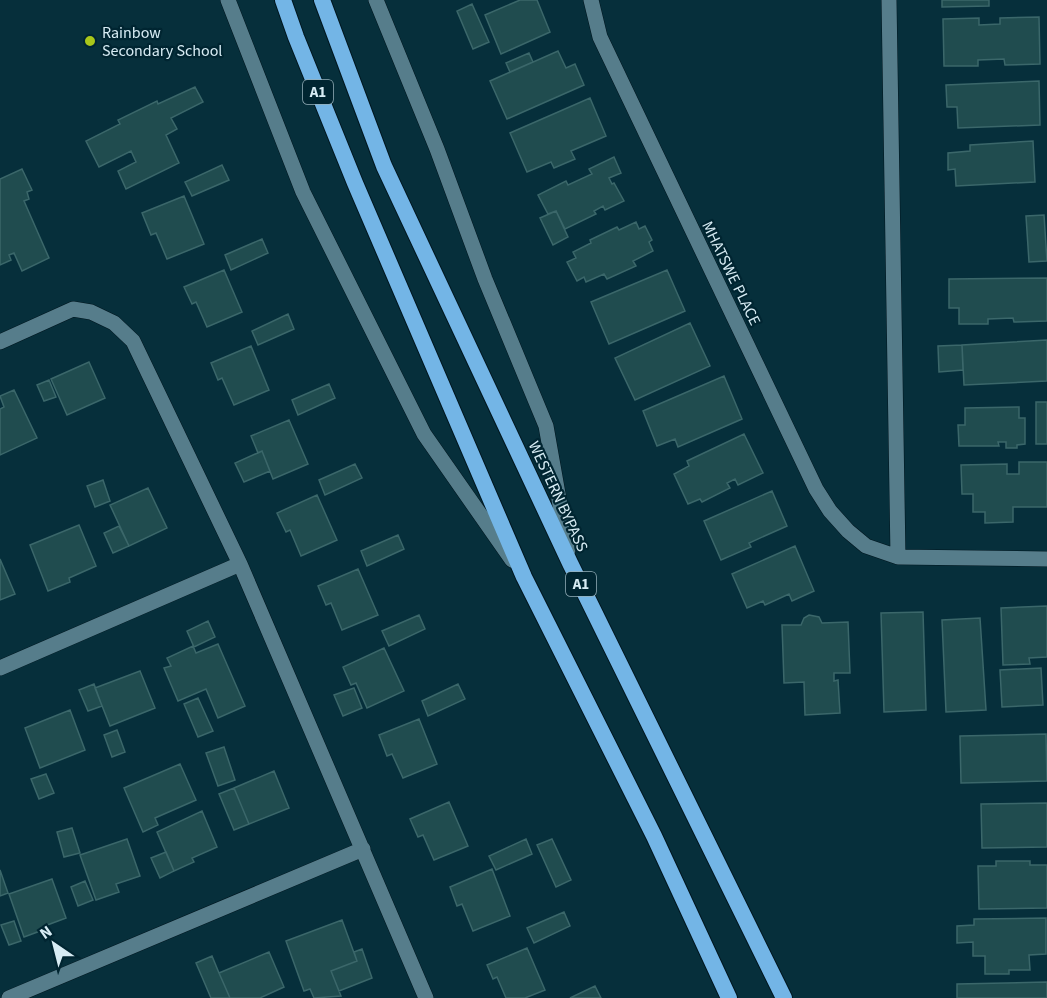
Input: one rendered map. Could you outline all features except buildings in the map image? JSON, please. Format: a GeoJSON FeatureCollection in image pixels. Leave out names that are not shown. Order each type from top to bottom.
{"type":"FeatureCollection","features":[{"type":"Feature","properties":{"kind":"highway","name":"A1"},"geometry":{"type":"LineString","coordinates":[[283,0],[356,183],[524,577],[654,836],[729,998]]}},
{"type":"Feature","properties":{"kind":"highway","name":"WESTERN BYPASS"},"geometry":{"type":"LineString","coordinates":[[322,0],[384,166],[570,562],[784,998]]}},
{"type":"Feature","properties":{"kind":"street"},"geometry":{"type":"LineString","coordinates":[[228,0],[303,192],[424,434],[524,577]]}},
{"type":"Feature","properties":{"kind":"street"},"geometry":{"type":"LineString","coordinates":[[376,0],[437,149],[485,279],[546,426],[570,562]]}},
{"type":"Feature","properties":{"kind":"street","name":"MHATSWE PLACE"},"geometry":{"type":"LineString","coordinates":[[591,0],[600,37],[816,489],[836,518],[866,546],[898,557]]}},
{"type":"Feature","properties":{"kind":"street"},"geometry":{"type":"LineString","coordinates":[[889,0],[898,557],[1047,559]]}},
{"type":"Feature","properties":{"kind":"street"},"geometry":{"type":"LineString","coordinates":[[0,342],[73,309],[91,312],[114,323],[133,341],[240,564],[426,998]]}},
{"type":"Feature","properties":{"kind":"street"},"geometry":{"type":"LineString","coordinates":[[0,668],[240,564]]}},
{"type":"Feature","properties":{"kind":"street"},"geometry":{"type":"LineString","coordinates":[[9,998],[363,849]]}},
{"type":"Feature","properties":{"kind":"place","name":"Rainbow Secondary School"},"geometry":{"type":"Point","coordinates":[90,41]}}]}
